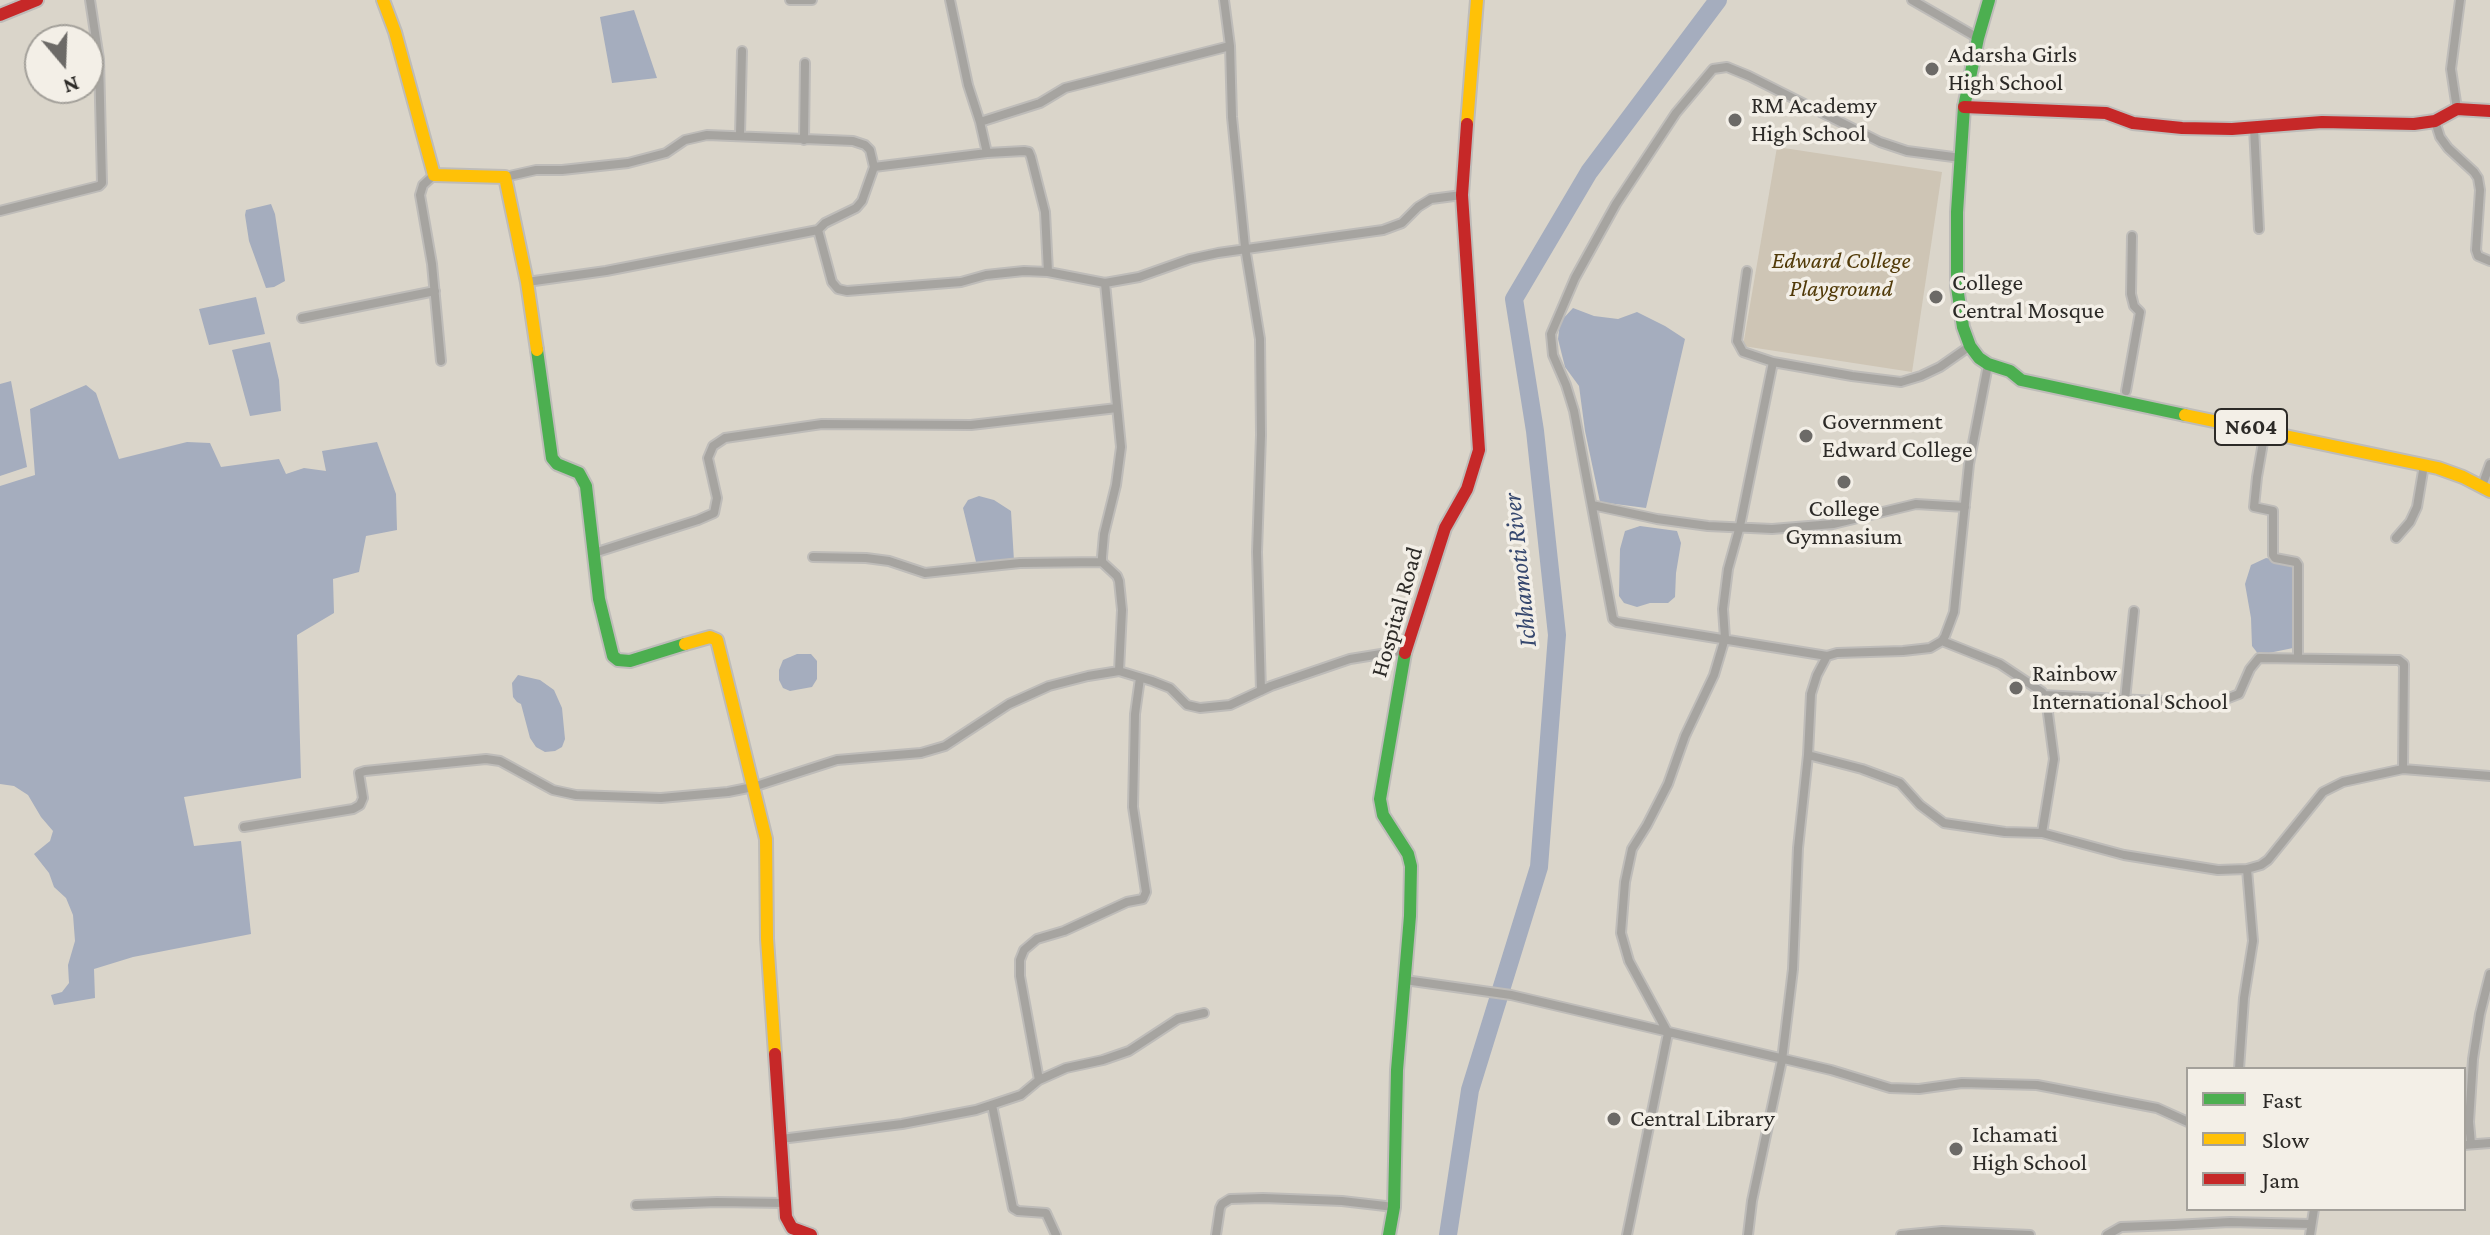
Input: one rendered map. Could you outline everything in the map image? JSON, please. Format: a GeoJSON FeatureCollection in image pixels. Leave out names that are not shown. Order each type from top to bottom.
{"type":"FeatureCollection","features":[{"type":"Feature","properties":{"kind":"main road"},"geometry":{"type":"LineString","coordinates":[[0,6],[13,0]]}},
{"type":"Feature","properties":{"kind":"main road"},"geometry":{"type":"LineString","coordinates":[[0,15],[37,0]]}},
{"type":"Feature","properties":{"kind":"main road"},"geometry":{"type":"LineString","coordinates":[[383,0],[395,32],[434,175],[505,177],[527,282],[552,458],[557,464],[583,477],[586,486],[599,599],[608,642],[615,658],[630,661],[710,637],[717,640],[766,839],[767,939],[788,1224],[796,1231],[811,1235]]}},
{"type":"Feature","properties":{"kind":"main road","name":"Hospital Road"},"geometry":{"type":"LineString","coordinates":[[1389,1235],[1394,1207],[1396,1085],[1411,866],[1408,854],[1383,815],[1380,799],[1406,650],[1445,528],[1467,489],[1479,450],[1462,195],[1477,0]]}},
{"type":"Feature","properties":{"kind":"main road"},"geometry":{"type":"LineString","coordinates":[[1970,346],[1963,327],[1957,287],[1961,158],[1964,107],[1989,0]]}},
{"type":"Feature","properties":{"kind":"main road"},"geometry":{"type":"LineString","coordinates":[[1964,107],[2106,113],[2133,123],[2157,127],[2254,127],[2322,122],[2414,124],[2435,121],[2457,109],[2490,111]]}},
{"type":"Feature","properties":{"kind":"main road","name":"N604"},"geometry":{"type":"LineString","coordinates":[[1970,346],[1988,364],[2010,371],[2025,370],[2443,458],[2488,479]]}},
{"type":"Feature","properties":{"kind":"main road","name":"N604"},"geometry":{"type":"LineString","coordinates":[[2010,371],[2021,380],[2266,430],[2424,465],[2463,477],[2488,479]]}},
{"type":"Feature","properties":{"kind":"street"},"geometry":{"type":"LineString","coordinates":[[0,211],[102,183],[99,59],[90,0]]}},
{"type":"Feature","properties":{"kind":"street"},"geometry":{"type":"LineString","coordinates":[[790,0],[812,0]]}},
{"type":"Feature","properties":{"kind":"street"},"geometry":{"type":"LineString","coordinates":[[950,0],[968,85],[987,153]]}},
{"type":"Feature","properties":{"kind":"street"},"geometry":{"type":"LineString","coordinates":[[1224,0],[1245,247],[1260,339],[1257,552],[1261,691]]}},
{"type":"Feature","properties":{"kind":"street"},"geometry":{"type":"LineString","coordinates":[[1912,0],[1978,38]]}},
{"type":"Feature","properties":{"kind":"street"},"geometry":{"type":"LineString","coordinates":[[2457,109],[2451,69],[2460,0]]}},
{"type":"Feature","properties":{"kind":"street"},"geometry":{"type":"LineString","coordinates":[[980,122],[1040,103],[1065,88],[1230,46]]}},
{"type":"Feature","properties":{"kind":"street"},"geometry":{"type":"LineString","coordinates":[[740,135],[742,51]]}},
{"type":"Feature","properties":{"kind":"street"},"geometry":{"type":"LineString","coordinates":[[804,140],[805,63]]}},
{"type":"Feature","properties":{"kind":"street"},"geometry":{"type":"LineString","coordinates":[[1961,158],[1907,151],[1880,142],[1727,67],[1713,69],[1676,113],[1616,204],[1581,266],[1551,334],[1553,355],[1574,411],[1613,619],[1827,656],[1930,648],[1942,641],[1954,612],[1969,464],[1988,364]]}},
{"type":"Feature","properties":{"kind":"street"},"geometry":{"type":"LineString","coordinates":[[2435,121],[2440,137],[2448,148],[2478,178],[2476,250],[2478,256],[2490,261]]}},
{"type":"Feature","properties":{"kind":"street"},"geometry":{"type":"LineString","coordinates":[[2254,127],[2259,229]]}},
{"type":"Feature","properties":{"kind":"street"},"geometry":{"type":"LineString","coordinates":[[505,177],[536,170],[628,163],[666,153],[694,137],[740,135],[853,141],[870,150],[874,167],[862,201],[856,208],[825,223],[818,230],[606,271],[527,282]]}},
{"type":"Feature","properties":{"kind":"street"},"geometry":{"type":"LineString","coordinates":[[874,167],[987,153],[1029,152],[1045,212],[1048,272]]}},
{"type":"Feature","properties":{"kind":"street"},"geometry":{"type":"LineString","coordinates":[[434,175],[423,185],[420,195],[435,291],[441,361]]}},
{"type":"Feature","properties":{"kind":"street"},"geometry":{"type":"LineString","coordinates":[[818,230],[832,282],[838,289],[847,291],[961,282],[986,275],[1024,271],[1048,272],[1105,283],[1139,277],[1190,259],[1245,247],[1383,230],[1402,223],[1431,199],[1462,195]]}},
{"type":"Feature","properties":{"kind":"street"},"geometry":{"type":"LineString","coordinates":[[2126,391],[2140,312],[2134,306],[2131,294],[2132,236]]}},
{"type":"Feature","properties":{"kind":"street"},"geometry":{"type":"LineString","coordinates":[[1747,271],[1737,341],[1743,352],[1773,362],[1901,382],[1940,367],[1970,346]]}},
{"type":"Feature","properties":{"kind":"street"},"geometry":{"type":"LineString","coordinates":[[1102,562],[1102,546],[1121,447],[1105,283]]}},
{"type":"Feature","properties":{"kind":"street"},"geometry":{"type":"LineString","coordinates":[[302,318],[435,291]]}},
{"type":"Feature","properties":{"kind":"street"},"geometry":{"type":"LineString","coordinates":[[1627,1235],[1668,1033],[1629,961],[1621,933],[1625,882],[1632,849],[1668,784],[1685,736],[1714,675],[1725,638],[1723,609],[1728,569],[1740,526],[1773,362]]}},
{"type":"Feature","properties":{"kind":"street"},"geometry":{"type":"LineString","coordinates":[[594,553],[714,513],[717,498],[708,458],[713,446],[725,438],[822,424],[971,425],[1117,408]]}},
{"type":"Feature","properties":{"kind":"street"},"geometry":{"type":"LineString","coordinates":[[2266,430],[2254,506],[2273,511],[2275,558],[2298,565],[2298,658]]}},
{"type":"Feature","properties":{"kind":"street"},"geometry":{"type":"LineString","coordinates":[[2396,538],[2410,522],[2417,507],[2424,465]]}},
{"type":"Feature","properties":{"kind":"street"},"geometry":{"type":"LineString","coordinates":[[1592,505],[1708,526],[1772,529],[1833,524],[1916,504],[1965,507]]}},
{"type":"Feature","properties":{"kind":"street"},"geometry":{"type":"LineString","coordinates":[[813,557],[889,561],[925,573],[1020,563],[1102,562],[1119,581],[1122,610],[1119,671]]}},
{"type":"Feature","properties":{"kind":"street"},"geometry":{"type":"LineString","coordinates":[[2125,700],[2134,611]]}},
{"type":"Feature","properties":{"kind":"street"},"geometry":{"type":"LineString","coordinates":[[1942,641],[2000,664],[2044,695],[2213,704],[2239,694],[2250,669],[2259,658],[2393,659],[2404,664],[2403,769]]}},
{"type":"Feature","properties":{"kind":"street"},"geometry":{"type":"LineString","coordinates":[[244,827],[353,809],[360,805],[363,798],[359,773],[365,771],[486,759],[500,761],[553,790],[576,795],[661,798],[722,792],[753,787],[837,760],[921,753],[945,746],[1009,704],[1049,686],[1088,676],[1119,671],[1170,688],[1187,705],[1200,708],[1230,705],[1350,659],[1406,650]]}},
{"type":"Feature","properties":{"kind":"street"},"geometry":{"type":"LineString","coordinates":[[1748,1235],[1752,1201],[1782,1060],[1793,969],[1798,848],[1811,694],[1827,656]]}},
{"type":"Feature","properties":{"kind":"street"},"geometry":{"type":"LineString","coordinates":[[1039,1080],[1020,976],[1020,960],[1024,950],[1037,939],[1064,931],[1127,902],[1143,899],[1146,892],[1133,807],[1135,714],[1140,678]]}},
{"type":"Feature","properties":{"kind":"street"},"geometry":{"type":"LineString","coordinates":[[2042,833],[2054,759],[2049,709],[2044,695]]}},
{"type":"Feature","properties":{"kind":"street"},"geometry":{"type":"LineString","coordinates":[[1808,755],[1900,783],[1920,805],[1944,823],[2005,832],[2042,833],[2124,855],[2218,870],[2261,865],[2323,792],[2343,782],[2403,769],[2490,776]]}},
{"type":"Feature","properties":{"kind":"street"},"geometry":{"type":"LineString","coordinates":[[2239,1067],[2245,989],[2253,941],[2247,869]]}},
{"type":"Feature","properties":{"kind":"street"},"geometry":{"type":"LineString","coordinates":[[2490,974],[2473,1059],[2468,1145],[2490,1143]]}},
{"type":"Feature","properties":{"kind":"street"},"geometry":{"type":"LineString","coordinates":[[1405,980],[1511,995],[1831,1070],[1878,1085],[1901,1089],[1962,1083],[2037,1085],[2157,1108],[2186,1121]]}},
{"type":"Feature","properties":{"kind":"street"},"geometry":{"type":"LineString","coordinates":[[781,1139],[940,1118],[992,1105],[1021,1095],[1039,1080],[1066,1068],[1129,1051],[1178,1019],[1204,1013]]}},
{"type":"Feature","properties":{"kind":"street"},"geometry":{"type":"LineString","coordinates":[[992,1105],[1013,1208],[1046,1213],[1056,1235]]}},
{"type":"Feature","properties":{"kind":"street"},"geometry":{"type":"LineString","coordinates":[[1216,1235],[1220,1208],[1230,1199],[1342,1201],[1394,1207]]}},
{"type":"Feature","properties":{"kind":"street"},"geometry":{"type":"LineString","coordinates":[[636,1205],[785,1203]]}},
{"type":"Feature","properties":{"kind":"street"},"geometry":{"type":"LineString","coordinates":[[2310,1235],[2314,1211]]}},
{"type":"Feature","properties":{"kind":"street"},"geometry":{"type":"LineString","coordinates":[[2107,1235],[2121,1227],[2230,1222],[2311,1224]]}},
{"type":"Feature","properties":{"kind":"street"},"geometry":{"type":"LineString","coordinates":[[1901,1235],[1961,1231],[2030,1235]]}},
{"type":"Feature","properties":{"kind":"shaded area"},"geometry":{"type":"Polygon","coordinates":[[[0,0],[2490,0],[2490,1235],[0,1235],[0,0]]]}},
{"type":"Feature","properties":{"kind":"green space","name":"Edward College Playground"},"geometry":{"type":"Polygon","coordinates":[[[1777,147],[1942,172],[1912,372],[1743,346],[1777,147]]]}},
{"type":"Feature","properties":{"kind":"water"},"geometry":{"type":"Polygon","coordinates":[[[634,10],[657,78],[612,83],[600,17],[634,10]]]}},
{"type":"Feature","properties":{"kind":"water"},"geometry":{"type":"Polygon","coordinates":[[[271,204],[285,281],[266,288],[249,241],[245,215],[246,210],[271,204]]]}},
{"type":"Feature","properties":{"kind":"water"},"geometry":{"type":"Polygon","coordinates":[[[256,297],[265,334],[209,345],[199,309],[256,297]]]}},
{"type":"Feature","properties":{"kind":"water"},"geometry":{"type":"Polygon","coordinates":[[[1573,308],[1594,316],[1618,319],[1637,312],[1685,339],[1646,508],[1600,502],[1579,386],[1565,367],[1558,339],[1560,322],[1573,308]]]}},
{"type":"Feature","properties":{"kind":"water"},"geometry":{"type":"Polygon","coordinates":[[[270,342],[279,380],[281,411],[250,416],[232,350],[270,342]]]}},
{"type":"Feature","properties":{"kind":"water"},"geometry":{"type":"Polygon","coordinates":[[[11,381],[27,467],[0,476],[0,384],[11,381]]]}},
{"type":"Feature","properties":{"kind":"water"},"geometry":{"type":"Polygon","coordinates":[[[86,385],[96,393],[119,459],[187,442],[210,443],[221,467],[279,459],[286,474],[304,468],[326,471],[322,451],[377,442],[396,494],[397,530],[366,536],[359,572],[333,579],[334,613],[297,635],[301,778],[184,797],[194,846],[241,841],[251,934],[133,957],[94,969],[95,998],[54,1005],[51,995],[62,992],[69,983],[68,965],[75,941],[73,915],[66,898],[54,887],[49,873],[34,854],[50,841],[53,831],[28,795],[14,786],[0,784],[0,486],[35,475],[30,409],[86,385]]]}},
{"type":"Feature","properties":{"kind":"water"},"geometry":{"type":"Polygon","coordinates":[[[979,496],[994,500],[1011,511],[1014,561],[977,566],[963,508],[968,500],[979,496]]]}},
{"type":"Feature","properties":{"kind":"water"},"geometry":{"type":"Polygon","coordinates":[[[1640,526],[1677,531],[1681,543],[1675,597],[1668,603],[1637,607],[1624,603],[1619,596],[1620,549],[1625,531],[1640,526]]]}},
{"type":"Feature","properties":{"kind":"water"},"geometry":{"type":"Polygon","coordinates":[[[2266,558],[2294,565],[2297,575],[2297,644],[2293,648],[2259,655],[2252,646],[2245,584],[2251,565],[2266,558]]]}},
{"type":"Feature","properties":{"kind":"water"},"geometry":{"type":"Polygon","coordinates":[[[797,654],[811,654],[817,661],[817,679],[812,687],[790,691],[783,688],[779,670],[783,660],[797,654]]]}},
{"type":"Feature","properties":{"kind":"water"},"geometry":{"type":"Polygon","coordinates":[[[518,675],[540,680],[554,690],[562,708],[565,739],[562,747],[555,751],[545,752],[536,747],[530,738],[521,704],[513,697],[512,683],[518,675]]]}},
{"type":"Feature","properties":{"kind":"waterway","name":"Ichhamoti River"},"geometry":{"type":"LineString","coordinates":[[1448,1235],[1470,1090],[1539,867],[1557,635],[1535,431],[1514,299],[1589,172],[1718,0]]}},
{"type":"Feature","properties":{"kind":"traffic: fast"},"geometry":{"type":"LineString","coordinates":[[1989,0],[1964,107],[1957,212],[1957,287],[1963,327],[1970,346],[1979,358],[2010,371],[2021,380],[2185,415]]}},
{"type":"Feature","properties":{"kind":"traffic: fast"},"geometry":{"type":"LineString","coordinates":[[537,350],[552,458],[557,464],[579,473],[586,486],[599,599],[613,656],[618,660],[630,661],[685,644]]}},
{"type":"Feature","properties":{"kind":"traffic: fast"},"geometry":{"type":"LineString","coordinates":[[1389,1235],[1394,1207],[1397,1070],[1410,916],[1411,866],[1408,854],[1383,815],[1380,799],[1405,653]]}},
{"type":"Feature","properties":{"kind":"traffic: slow"},"geometry":{"type":"LineString","coordinates":[[383,0],[395,32],[434,175],[505,177],[527,282],[537,350]]}},
{"type":"Feature","properties":{"kind":"traffic: slow"},"geometry":{"type":"LineString","coordinates":[[1467,124],[1477,0]]}},
{"type":"Feature","properties":{"kind":"traffic: slow"},"geometry":{"type":"LineString","coordinates":[[2185,415],[2438,468],[2490,491]]}},
{"type":"Feature","properties":{"kind":"traffic: slow"},"geometry":{"type":"LineString","coordinates":[[685,644],[710,637],[717,640],[766,839],[767,939],[775,1054]]}},
{"type":"Feature","properties":{"kind":"traffic: jam"},"geometry":{"type":"LineString","coordinates":[[0,15],[37,0]]}},
{"type":"Feature","properties":{"kind":"traffic: jam"},"geometry":{"type":"LineString","coordinates":[[1964,107],[2106,113],[2133,123],[2232,129],[2322,122],[2414,124],[2435,121],[2457,109],[2490,111]]}},
{"type":"Feature","properties":{"kind":"traffic: jam"},"geometry":{"type":"LineString","coordinates":[[1405,653],[1445,528],[1467,489],[1479,450],[1462,195],[1467,124]]}},
{"type":"Feature","properties":{"kind":"traffic: jam"},"geometry":{"type":"LineString","coordinates":[[775,1054],[786,1217],[792,1228],[811,1235]]}},
{"type":"Feature","properties":{"kind":"place","name":"Adarsha Girls High School"},"geometry":{"type":"Point","coordinates":[1932,69]}},
{"type":"Feature","properties":{"kind":"place","name":"RM Academy High School"},"geometry":{"type":"Point","coordinates":[1735,120]}},
{"type":"Feature","properties":{"kind":"place","name":"College Central Mosque"},"geometry":{"type":"Point","coordinates":[1936,297]}},
{"type":"Feature","properties":{"kind":"place","name":"Government Edward College"},"geometry":{"type":"Point","coordinates":[1806,436]}},
{"type":"Feature","properties":{"kind":"place","name":"College Gymnasium"},"geometry":{"type":"Point","coordinates":[1844,482]}},
{"type":"Feature","properties":{"kind":"place","name":"Rainbow International School"},"geometry":{"type":"Point","coordinates":[2016,688]}},
{"type":"Feature","properties":{"kind":"place","name":"Central Library"},"geometry":{"type":"Point","coordinates":[1614,1119]}},
{"type":"Feature","properties":{"kind":"place","name":"Ichamati High School"},"geometry":{"type":"Point","coordinates":[1956,1149]}}]}
